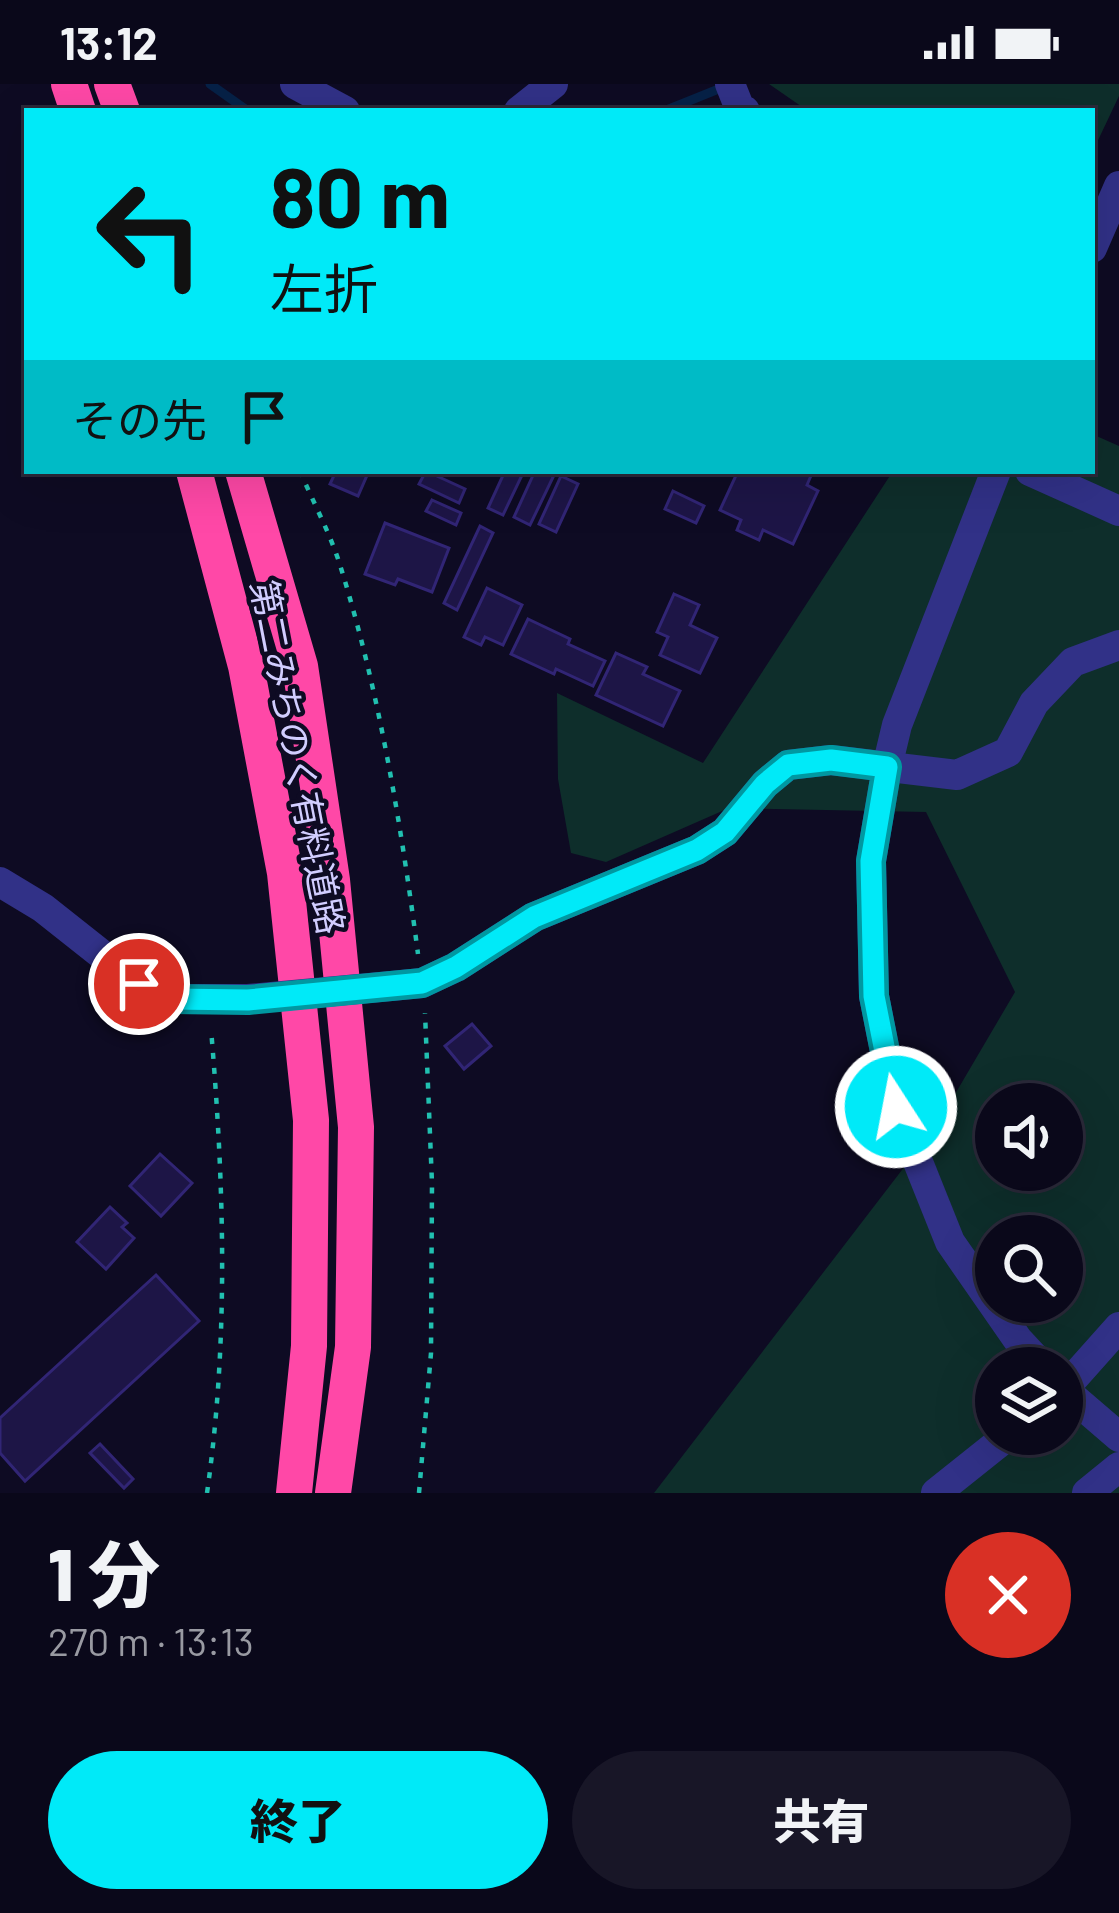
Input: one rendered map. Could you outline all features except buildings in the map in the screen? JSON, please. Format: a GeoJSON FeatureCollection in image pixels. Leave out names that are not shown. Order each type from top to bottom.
{"type":"FeatureCollection","features":[{"type":"Feature","properties":{"kind":"highway","name":"第二みちのく有料道路"},"geometry":{"type":"LineString","coordinates":[[195,474],[246,666],[285,873],[308,1097],[309,1346],[294,1493]]}},
{"type":"Feature","properties":{"kind":"highway","name":"第二みちのく有料道路"},"geometry":{"type":"LineString","coordinates":[[243,474],[300,666],[332,880],[356,1127],[352,1347],[333,1493]]}},
{"type":"Feature","properties":{"kind":"street"},"geometry":{"type":"LineString","coordinates":[[295,84],[339,108]]}},
{"type":"Feature","properties":{"kind":"street"},"geometry":{"type":"LineString","coordinates":[[522,108],[553,84]]}},
{"type":"Feature","properties":{"kind":"street"},"geometry":{"type":"LineString","coordinates":[[1095,241],[1119,186]]}},
{"type":"Feature","properties":{"kind":"street"},"geometry":{"type":"LineString","coordinates":[[995,474],[897,725],[887,767],[871,861],[874,996],[896,1107],[950,1242],[1024,1347]]}},
{"type":"Feature","properties":{"kind":"street"},"geometry":{"type":"LineString","coordinates":[[1037,474],[1119,511]]}},
{"type":"Feature","properties":{"kind":"street"},"geometry":{"type":"LineString","coordinates":[[0,882],[43,908],[139,984],[171,999],[248,1000],[422,983],[534,917],[697,850],[725,832],[765,784],[788,765],[831,760],[957,775],[1008,752],[1034,704],[1073,662],[1119,645]]}},
{"type":"Feature","properties":{"kind":"street"},"geometry":{"type":"LineString","coordinates":[[1083,1361],[1119,1327]]}},
{"type":"Feature","properties":{"kind":"street"},"geometry":{"type":"LineString","coordinates":[[1083,1406],[1119,1437]]}},
{"type":"Feature","properties":{"kind":"street"},"geometry":{"type":"LineString","coordinates":[[936,1493],[984,1455]]}},
{"type":"Feature","properties":{"kind":"street"},"geometry":{"type":"LineString","coordinates":[[1087,1493],[1119,1467]]}},
{"type":"Feature","properties":{"kind":"path"},"geometry":{"type":"LineString","coordinates":[[207,1493],[222,1278],[219,1127],[208,999]]}},
{"type":"Feature","properties":{"kind":"green space"},"geometry":{"type":"Polygon","coordinates":[[[769,84],[1119,84],[1119,96],[1095,147],[1095,108],[804,108],[769,84]]]}},
{"type":"Feature","properties":{"kind":"green space"},"geometry":{"type":"Polygon","coordinates":[[[1095,435],[1119,446],[1119,1493],[654,1493],[938,1123],[1015,992],[926,812],[729,808],[606,862],[571,853],[558,779],[557,693],[703,763],[891,474],[1095,474],[1095,435]]]}},
{"type":"Feature","properties":{"kind":"waterway"},"geometry":{"type":"LineString","coordinates":[[210,84],[244,108]]}},
{"type":"Feature","properties":{"kind":"waterway"},"geometry":{"type":"LineString","coordinates":[[671,108],[726,86]]}},
{"type":"Feature","properties":{"kind":"route"},"geometry":{"type":"LineString","coordinates":[[139,984],[171,999],[248,1000],[422,983],[534,917],[697,850],[725,832],[765,784],[788,765],[831,760],[887,767],[871,861],[874,996],[896,1107]]}}]}
